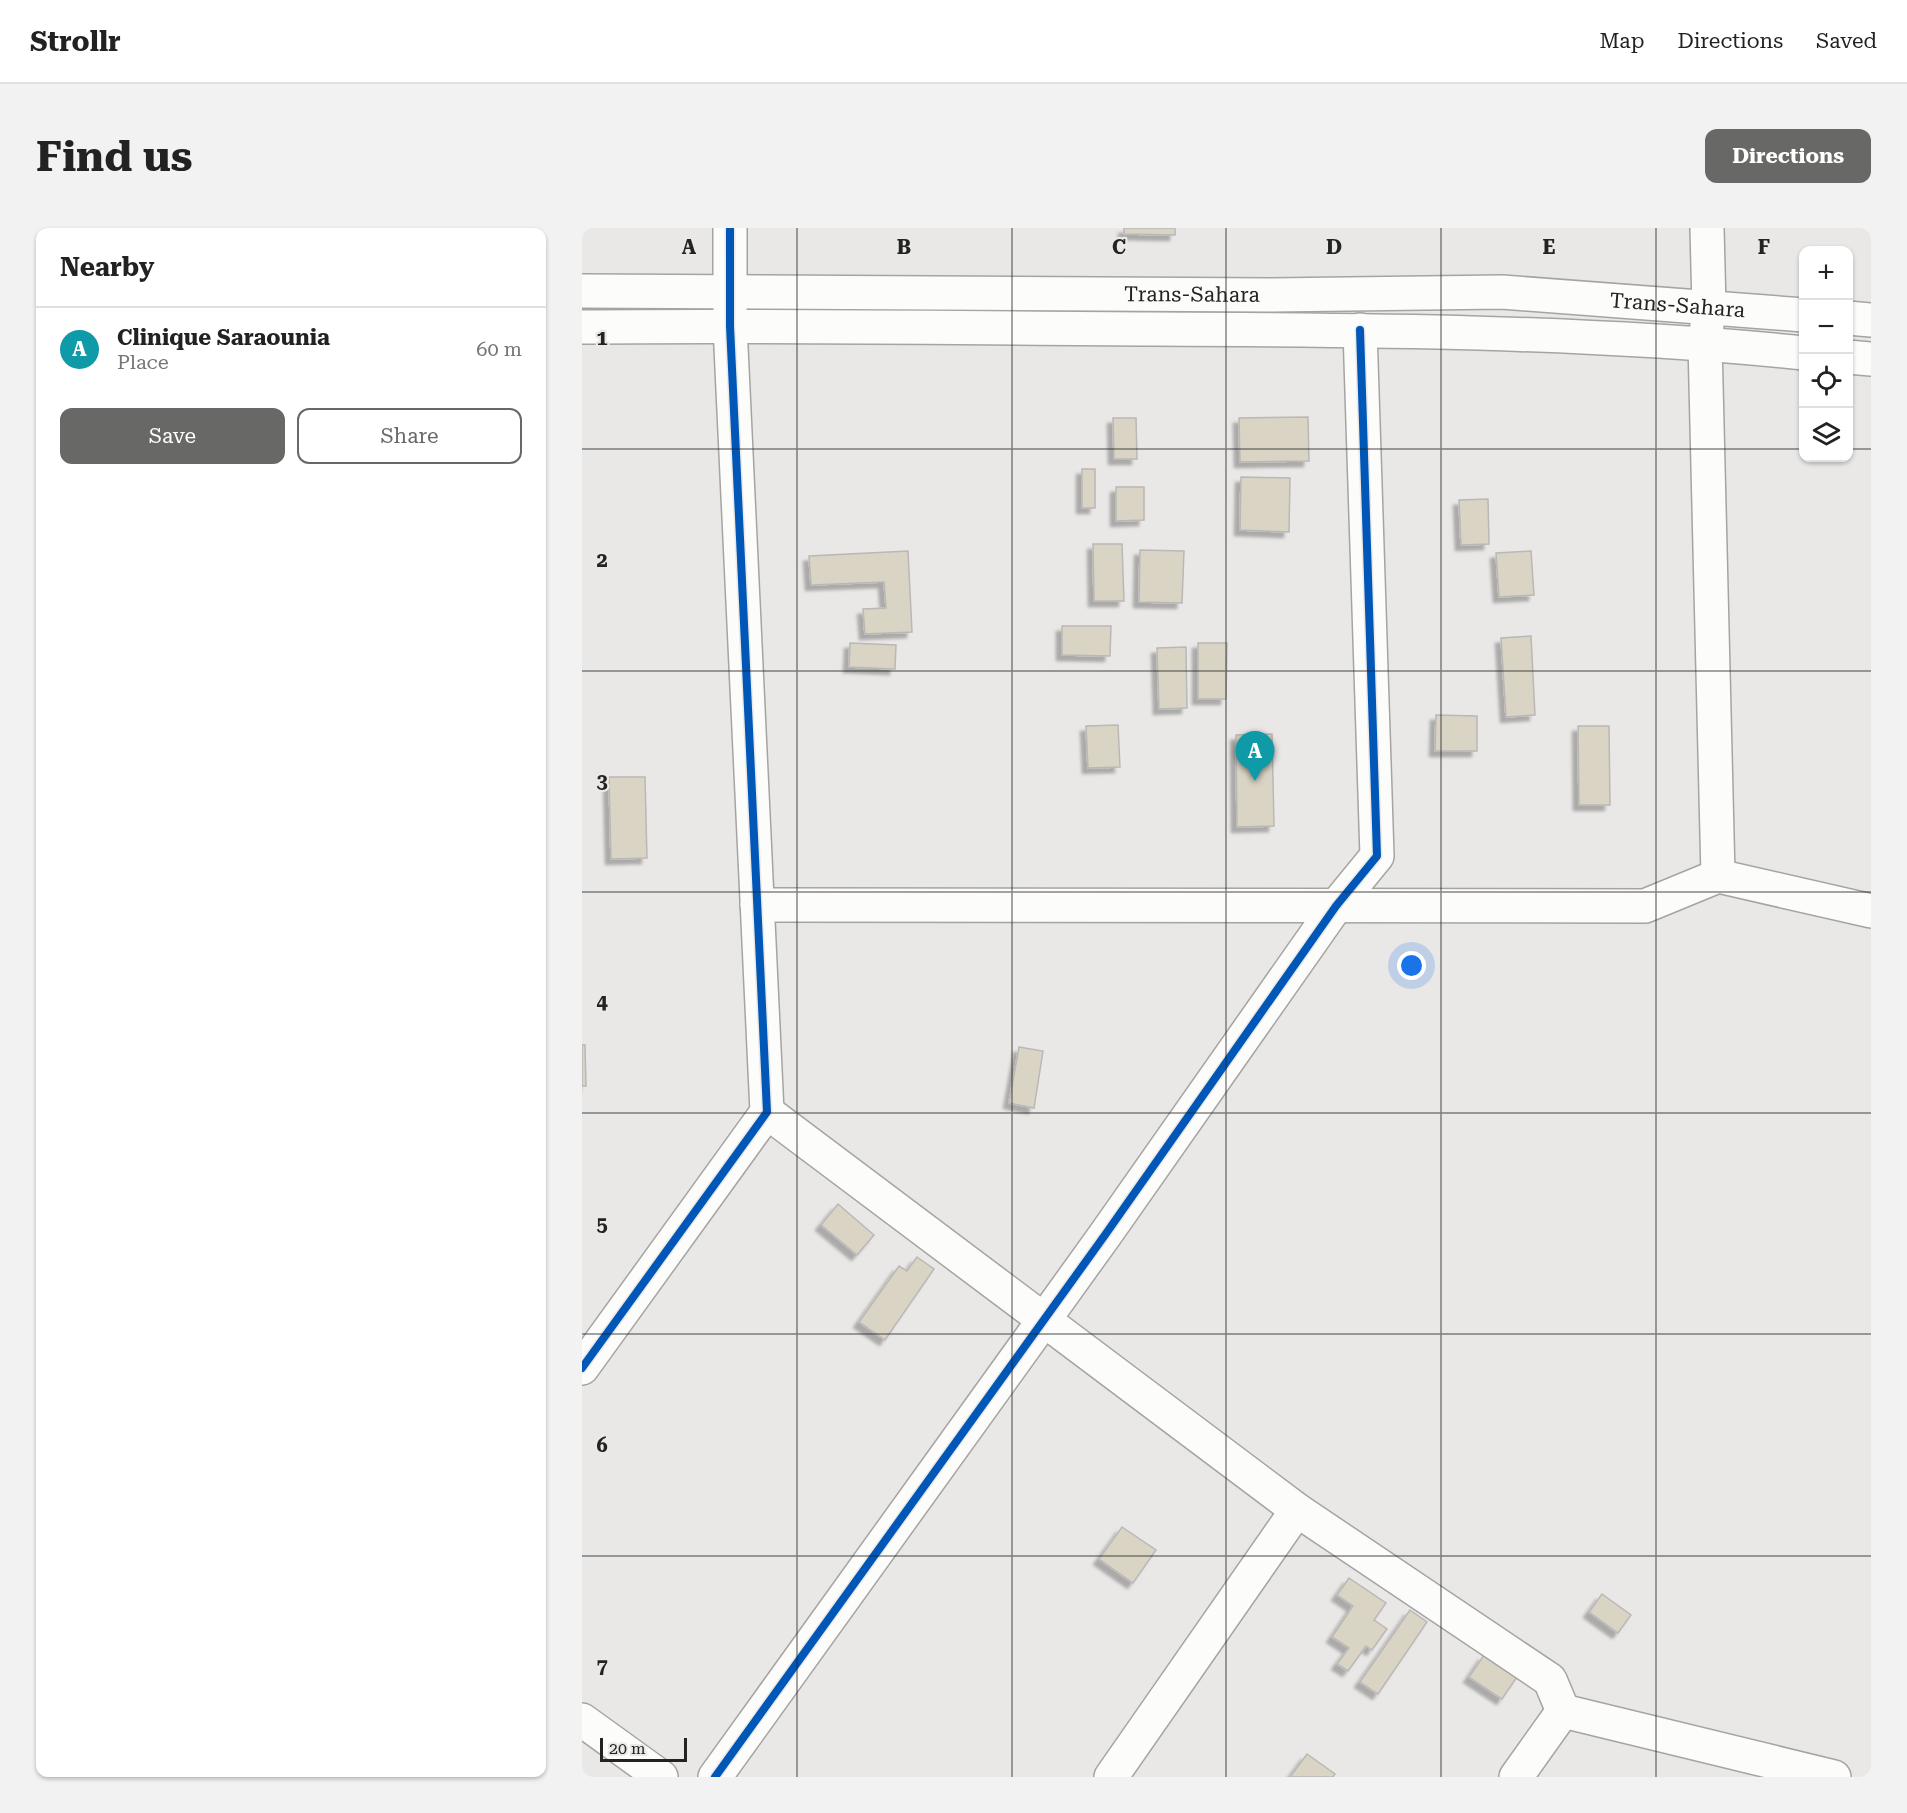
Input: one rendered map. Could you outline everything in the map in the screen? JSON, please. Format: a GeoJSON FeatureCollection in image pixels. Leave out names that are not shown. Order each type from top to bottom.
{"type":"FeatureCollection","features":[{"type":"Feature","properties":{"kind":"street"},"geometry":{"type":"LineString","coordinates":[[582,1368],[767,1112],[730,326],[730,228]]}},
{"type":"Feature","properties":{"kind":"street"},"geometry":{"type":"LineString","coordinates":[[1707,228],[1709,307],[1704,343],[1718,876]]}},
{"type":"Feature","properties":{"kind":"street","name":"Trans-Sahara"},"geometry":{"type":"LineString","coordinates":[[582,291],[1271,295],[1502,292],[1799,315]]}},
{"type":"Feature","properties":{"kind":"street"},"geometry":{"type":"LineString","coordinates":[[1055,293],[1055,328]]}},
{"type":"Feature","properties":{"kind":"street"},"geometry":{"type":"LineString","coordinates":[[1270,329],[1271,295]]}},
{"type":"Feature","properties":{"kind":"street"},"geometry":{"type":"LineString","coordinates":[[1853,318],[1871,320]]}},
{"type":"Feature","properties":{"kind":"street","name":"Trans-Sahara"},"geometry":{"type":"LineString","coordinates":[[582,327],[1270,329],[1504,333],[1704,343],[1799,353]]}},
{"type":"Feature","properties":{"kind":"street"},"geometry":{"type":"LineString","coordinates":[[715,1777],[1044,1320],[1336,906],[1377,856],[1360,330]]}},
{"type":"Feature","properties":{"kind":"street"},"geometry":{"type":"LineString","coordinates":[[1853,357],[1871,359]]}},
{"type":"Feature","properties":{"kind":"street"},"geometry":{"type":"LineString","coordinates":[[757,905],[1646,906],[1718,876],[1871,911]]}},
{"type":"Feature","properties":{"kind":"street"},"geometry":{"type":"LineString","coordinates":[[767,1112],[1297,1510],[1550,1680],[1563,1711]]}},
{"type":"Feature","properties":{"kind":"street"},"geometry":{"type":"LineString","coordinates":[[1111,1777],[1297,1510]]}},
{"type":"Feature","properties":{"kind":"street"},"geometry":{"type":"LineString","coordinates":[[1516,1777],[1563,1711]]}},
{"type":"Feature","properties":{"kind":"street"},"geometry":{"type":"LineString","coordinates":[[1563,1711],[1834,1777]]}},
{"type":"Feature","properties":{"kind":"street"},"geometry":{"type":"LineString","coordinates":[[582,1720],[661,1777]]}},
{"type":"Feature","properties":{"kind":"building"},"geometry":{"type":"Polygon","coordinates":[[[1124,228],[1175,228],[1175,235],[1124,234],[1124,228]]]}},
{"type":"Feature","properties":{"kind":"building"},"geometry":{"type":"Polygon","coordinates":[[[1308,417],[1309,461],[1240,462],[1239,418],[1308,417]]]}},
{"type":"Feature","properties":{"kind":"building"},"geometry":{"type":"Polygon","coordinates":[[[1113,418],[1136,418],[1137,459],[1114,459],[1113,418]]]}},
{"type":"Feature","properties":{"kind":"building"},"geometry":{"type":"Polygon","coordinates":[[[1082,469],[1095,469],[1095,508],[1082,508],[1082,469]]]}},
{"type":"Feature","properties":{"kind":"building"},"geometry":{"type":"Polygon","coordinates":[[[1241,477],[1290,478],[1289,532],[1240,530],[1241,477]]]}},
{"type":"Feature","properties":{"kind":"building"},"geometry":{"type":"Polygon","coordinates":[[[1116,487],[1144,487],[1144,520],[1116,521],[1116,487]]]}},
{"type":"Feature","properties":{"kind":"building"},"geometry":{"type":"Polygon","coordinates":[[[1488,499],[1489,544],[1461,545],[1459,500],[1488,499]]]}},
{"type":"Feature","properties":{"kind":"building"},"geometry":{"type":"Polygon","coordinates":[[[1093,544],[1122,544],[1124,601],[1094,601],[1093,544]]]}},
{"type":"Feature","properties":{"kind":"building"},"geometry":{"type":"Polygon","coordinates":[[[1140,550],[1184,551],[1182,603],[1139,602],[1140,550]]]}},
{"type":"Feature","properties":{"kind":"building"},"geometry":{"type":"Polygon","coordinates":[[[908,551],[912,632],[865,634],[863,609],[886,608],[884,582],[811,585],[809,556],[908,551]]]}},
{"type":"Feature","properties":{"kind":"building"},"geometry":{"type":"Polygon","coordinates":[[[1531,551],[1534,595],[1499,597],[1496,553],[1531,551]]]}},
{"type":"Feature","properties":{"kind":"building"},"geometry":{"type":"Polygon","coordinates":[[[1062,626],[1111,626],[1110,656],[1062,655],[1062,626]]]}},
{"type":"Feature","properties":{"kind":"building"},"geometry":{"type":"Polygon","coordinates":[[[1531,636],[1535,715],[1506,717],[1501,638],[1531,636]]]}},
{"type":"Feature","properties":{"kind":"building"},"geometry":{"type":"Polygon","coordinates":[[[850,643],[896,645],[895,669],[849,667],[850,643]]]}},
{"type":"Feature","properties":{"kind":"building"},"geometry":{"type":"Polygon","coordinates":[[[1198,643],[1227,643],[1226,699],[1198,699],[1198,643]]]}},
{"type":"Feature","properties":{"kind":"building"},"geometry":{"type":"Polygon","coordinates":[[[1186,647],[1187,708],[1159,709],[1157,648],[1186,647]]]}},
{"type":"Feature","properties":{"kind":"building"},"geometry":{"type":"Polygon","coordinates":[[[1436,715],[1477,716],[1477,751],[1435,751],[1436,715]]]}},
{"type":"Feature","properties":{"kind":"building"},"geometry":{"type":"Polygon","coordinates":[[[1118,725],[1120,767],[1088,768],[1086,726],[1118,725]]]}},
{"type":"Feature","properties":{"kind":"building"},"geometry":{"type":"Polygon","coordinates":[[[1578,726],[1609,726],[1610,805],[1579,805],[1578,726]]]}},
{"type":"Feature","properties":{"kind":"building"},"geometry":{"type":"Polygon","coordinates":[[[1272,734],[1274,826],[1237,827],[1236,735],[1272,734]]]}},
{"type":"Feature","properties":{"kind":"building"},"geometry":{"type":"Polygon","coordinates":[[[609,777],[645,777],[647,858],[611,859],[609,777]]]}},
{"type":"Feature","properties":{"kind":"building"},"geometry":{"type":"Polygon","coordinates":[[[582,1045],[585,1045],[586,1086],[582,1086],[582,1045]]]}},
{"type":"Feature","properties":{"kind":"building"},"geometry":{"type":"Polygon","coordinates":[[[1019,1047],[1043,1051],[1034,1108],[1009,1103],[1019,1047]]]}},
{"type":"Feature","properties":{"kind":"building"},"geometry":{"type":"Polygon","coordinates":[[[838,1204],[874,1235],[857,1255],[821,1225],[838,1204]]]}},
{"type":"Feature","properties":{"kind":"building"},"geometry":{"type":"Polygon","coordinates":[[[917,1257],[934,1269],[885,1340],[859,1322],[899,1266],[907,1271],[917,1257]]]}},
{"type":"Feature","properties":{"kind":"building"},"geometry":{"type":"Polygon","coordinates":[[[1122,1527],[1156,1550],[1133,1583],[1099,1559],[1122,1527]]]}},
{"type":"Feature","properties":{"kind":"building"},"geometry":{"type":"Polygon","coordinates":[[[1349,1578],[1386,1603],[1374,1620],[1387,1629],[1372,1650],[1366,1646],[1348,1671],[1337,1664],[1349,1648],[1332,1637],[1353,1606],[1337,1595],[1349,1578]]]}},
{"type":"Feature","properties":{"kind":"building"},"geometry":{"type":"Polygon","coordinates":[[[1602,1594],[1631,1615],[1618,1633],[1589,1612],[1602,1594]]]}},
{"type":"Feature","properties":{"kind":"building"},"geometry":{"type":"Polygon","coordinates":[[[1410,1610],[1427,1622],[1378,1694],[1360,1682],[1410,1610]]]}},
{"type":"Feature","properties":{"kind":"building"},"geometry":{"type":"Polygon","coordinates":[[[1484,1655],[1517,1677],[1502,1699],[1469,1677],[1484,1655]]]}},
{"type":"Feature","properties":{"kind":"building"},"geometry":{"type":"Polygon","coordinates":[[[1307,1754],[1335,1774],[1333,1777],[1290,1777],[1307,1754]]]}},
{"type":"Feature","properties":{"kind":"cycle path"},"geometry":{"type":"LineString","coordinates":[[582,1368],[767,1112],[730,326],[730,228]]}},
{"type":"Feature","properties":{"kind":"cycle path"},"geometry":{"type":"LineString","coordinates":[[715,1777],[1105,1235],[1336,906],[1377,856],[1360,330]]}},
{"type":"Feature","properties":{"kind":"place","name":"Clinique Saraounia"},"geometry":{"type":"Point","coordinates":[1255,781]}}]}
